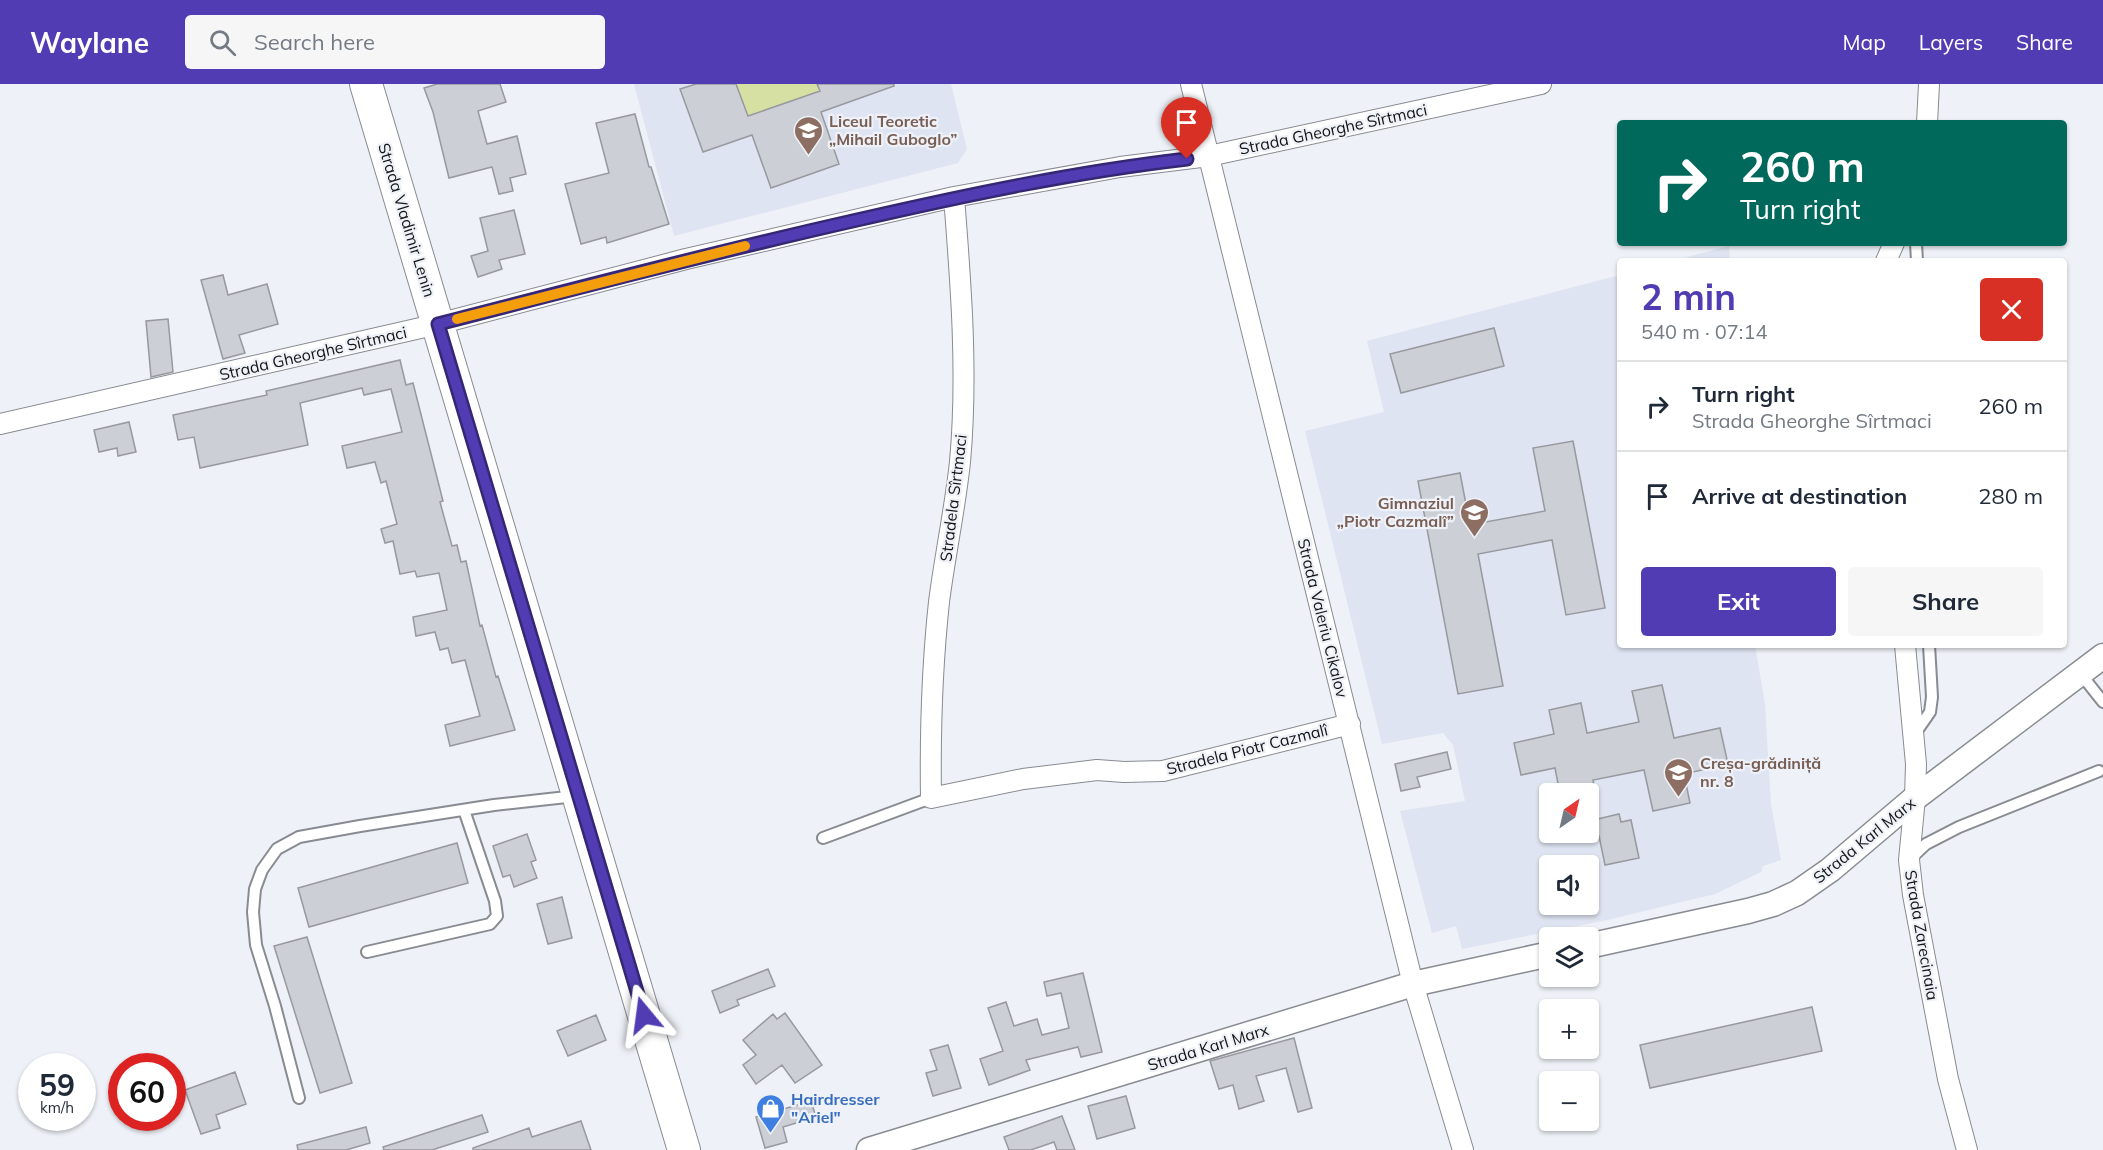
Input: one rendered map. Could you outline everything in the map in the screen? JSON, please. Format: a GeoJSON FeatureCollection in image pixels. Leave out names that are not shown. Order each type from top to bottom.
{"type":"FeatureCollection","features":[{"type":"Feature","properties":{"kind":"main road","name":"Strada Vladimir Lenin"},"geometry":{"type":"LineString","coordinates":[[366,84],[684,1150]]}},
{"type":"Feature","properties":{"kind":"street","name":"Strada Valeriu Cikalov"},"geometry":{"type":"LineString","coordinates":[[1191,84],[1413,984],[1463,1150]]}},
{"type":"Feature","properties":{"kind":"street","name":"Strada Gheorghe Sîrtmaci"},"geometry":{"type":"LineString","coordinates":[[0,424],[438,324],[686,259],[954,197],[1120,166],[1209,156],[1541,84]]}},
{"type":"Feature","properties":{"kind":"street"},"geometry":{"type":"LineString","coordinates":[[1927,120],[1929,84]]}},
{"type":"Feature","properties":{"kind":"street","name":"Stradela Sîrtmaci"},"geometry":{"type":"LineString","coordinates":[[931,798],[930,730],[939,604],[960,464],[963,411],[962,297],[954,197]]}},
{"type":"Feature","properties":{"kind":"street","name":"Strada Zarecinaia"},"geometry":{"type":"LineString","coordinates":[[1905,648],[1916,798],[1909,860],[1913,895],[1948,1079],[1967,1150]]}},
{"type":"Feature","properties":{"kind":"street","name":"Strada Karl Marx"},"geometry":{"type":"LineString","coordinates":[[1599,944],[1748,911],[1773,904],[1797,893],[1830,870],[1916,798],[2103,656]]}},
{"type":"Feature","properties":{"kind":"street","name":"Stradela Piotr Cazmalî"},"geometry":{"type":"LineString","coordinates":[[931,798],[1023,779],[1097,770],[1163,771],[1350,724]]}},
{"type":"Feature","properties":{"kind":"street","name":"Strada Karl Marx"},"geometry":{"type":"LineString","coordinates":[[869,1150],[1413,984],[1539,956]]}},
{"type":"Feature","properties":{"kind":"lane"},"geometry":{"type":"LineString","coordinates":[[1913,736],[1930,712],[1932,697],[1929,648]]}},
{"type":"Feature","properties":{"kind":"lane"},"geometry":{"type":"LineString","coordinates":[[2080,673],[2103,702]]}},
{"type":"Feature","properties":{"kind":"lane"},"geometry":{"type":"LineString","coordinates":[[1909,860],[1926,844],[1959,827],[2099,771]]}},
{"type":"Feature","properties":{"kind":"lane"},"geometry":{"type":"LineString","coordinates":[[298,1098],[275,1006],[256,945],[253,912],[255,889],[262,870],[277,849],[299,837],[360,826],[579,796]]}},
{"type":"Feature","properties":{"kind":"lane"},"geometry":{"type":"LineString","coordinates":[[823,838],[931,798]]}},
{"type":"Feature","properties":{"kind":"lane"},"geometry":{"type":"LineString","coordinates":[[367,952],[490,924],[496,916],[495,902],[464,810]]}},
{"type":"Feature","properties":{"kind":"shaded area","name":"Liceul Teoretic „Mihail Guboglo”"},"geometry":{"type":"Polygon","coordinates":[[[634,84],[951,84],[967,149],[958,163],[674,236],[634,84]]]}},
{"type":"Feature","properties":{"kind":"shaded area"},"geometry":{"type":"Polygon","coordinates":[[[1729,246],[1730,258],[1683,258],[1729,246]]]}},
{"type":"Feature","properties":{"kind":"shaded area"},"geometry":{"type":"Polygon","coordinates":[[[1617,276],[1617,648],[1756,648],[1765,704],[1771,804],[1781,860],[1763,866],[1761,872],[1715,894],[1607,920],[1572,927],[1539,927],[1539,934],[1462,949],[1456,926],[1432,933],[1400,811],[1465,801],[1453,745],[1443,733],[1382,744],[1305,431],[1384,412],[1367,341],[1617,276]]]}},
{"type":"Feature","properties":{"kind":"green space"},"geometry":{"type":"Polygon","coordinates":[[[736,84],[817,84],[820,91],[748,116],[736,84]]]}},
{"type":"Feature","properties":{"kind":"building"},"geometry":{"type":"Polygon","coordinates":[[[437,84],[500,84],[506,102],[478,111],[487,144],[517,136],[526,174],[510,178],[513,191],[499,194],[492,167],[449,178],[433,112],[424,88],[437,84]]]}},
{"type":"Feature","properties":{"kind":"building"},"geometry":{"type":"Polygon","coordinates":[[[696,84],[736,84],[748,116],[820,91],[817,84],[894,84],[894,86],[821,112],[839,164],[771,188],[752,135],[703,152],[680,89],[696,84]]]}},
{"type":"Feature","properties":{"kind":"building"},"geometry":{"type":"Polygon","coordinates":[[[635,114],[649,167],[651,167],[669,224],[607,243],[606,237],[581,244],[565,184],[609,173],[596,123],[635,114]]]}},
{"type":"Feature","properties":{"kind":"building"},"geometry":{"type":"Polygon","coordinates":[[[514,210],[525,254],[499,260],[502,269],[478,277],[471,256],[488,251],[480,218],[514,210]]]}},
{"type":"Feature","properties":{"kind":"building"},"geometry":{"type":"Polygon","coordinates":[[[223,275],[228,295],[267,284],[278,324],[239,335],[245,353],[223,359],[201,280],[223,275]]]}},
{"type":"Feature","properties":{"kind":"building"},"geometry":{"type":"Polygon","coordinates":[[[168,319],[173,372],[151,377],[146,321],[168,319]]]}},
{"type":"Feature","properties":{"kind":"building"},"geometry":{"type":"Polygon","coordinates":[[[1494,328],[1504,366],[1401,393],[1390,354],[1494,328]]]}},
{"type":"Feature","properties":{"kind":"building"},"geometry":{"type":"Polygon","coordinates":[[[400,360],[406,385],[413,383],[452,546],[457,545],[461,562],[466,561],[480,626],[482,625],[496,677],[498,676],[515,730],[450,746],[445,725],[480,716],[465,660],[452,663],[448,648],[440,650],[435,632],[416,636],[413,617],[447,610],[439,573],[417,577],[415,571],[400,574],[393,541],[385,543],[381,529],[397,524],[386,481],[381,483],[375,462],[347,468],[342,446],[402,432],[391,389],[364,395],[362,388],[300,403],[308,445],[200,468],[194,437],[178,440],[173,415],[267,395],[266,391],[400,360]]]}},
{"type":"Feature","properties":{"kind":"building"},"geometry":{"type":"Polygon","coordinates":[[[129,422],[136,452],[118,456],[117,448],[99,452],[94,430],[129,422]]]}},
{"type":"Feature","properties":{"kind":"building"},"geometry":{"type":"Polygon","coordinates":[[[1573,441],[1605,608],[1566,615],[1552,540],[1478,554],[1503,686],[1458,694],[1418,481],[1460,473],[1470,525],[1545,511],[1533,448],[1573,441]]]}},
{"type":"Feature","properties":{"kind":"building"},"geometry":{"type":"Polygon","coordinates":[[[1662,685],[1674,738],[1720,728],[1728,764],[1684,774],[1690,803],[1653,811],[1644,770],[1593,780],[1594,783],[1558,783],[1555,768],[1521,775],[1514,743],[1554,734],[1549,710],[1581,703],[1587,733],[1639,722],[1632,691],[1662,685]]]}},
{"type":"Feature","properties":{"kind":"building"},"geometry":{"type":"Polygon","coordinates":[[[1447,752],[1451,769],[1417,777],[1420,787],[1401,791],[1395,764],[1447,752]]]}},
{"type":"Feature","properties":{"kind":"building"},"geometry":{"type":"Polygon","coordinates":[[[1619,814],[1621,822],[1631,820],[1639,858],[1605,865],[1599,836],[1599,819],[1619,814]]]}},
{"type":"Feature","properties":{"kind":"building"},"geometry":{"type":"Polygon","coordinates":[[[527,834],[536,860],[531,862],[537,878],[514,887],[510,875],[503,877],[493,846],[527,834]]]}},
{"type":"Feature","properties":{"kind":"building"},"geometry":{"type":"Polygon","coordinates":[[[457,843],[468,883],[309,927],[298,888],[457,843]]]}},
{"type":"Feature","properties":{"kind":"building"},"geometry":{"type":"Polygon","coordinates":[[[562,897],[572,938],[548,944],[537,904],[562,897]]]}},
{"type":"Feature","properties":{"kind":"building"},"geometry":{"type":"Polygon","coordinates":[[[307,937],[352,1083],[320,1093],[274,946],[307,937]]]}},
{"type":"Feature","properties":{"kind":"building"},"geometry":{"type":"Polygon","coordinates":[[[768,969],[775,986],[737,1000],[739,1005],[720,1013],[712,991],[768,969]]]}},
{"type":"Feature","properties":{"kind":"building"},"geometry":{"type":"Polygon","coordinates":[[[1083,973],[1102,1052],[1081,1057],[1078,1047],[1026,1060],[1030,1070],[989,1085],[980,1059],[1003,1051],[988,1008],[1006,1002],[1014,1026],[1037,1019],[1042,1035],[1069,1028],[1061,993],[1047,996],[1044,982],[1083,973]]]}},
{"type":"Feature","properties":{"kind":"building"},"geometry":{"type":"Polygon","coordinates":[[[1812,1007],[1822,1051],[1650,1088],[1640,1045],[1812,1007]]]}},
{"type":"Feature","properties":{"kind":"building"},"geometry":{"type":"Polygon","coordinates":[[[785,1013],[822,1065],[795,1083],[782,1065],[756,1084],[743,1065],[756,1055],[743,1040],[773,1014],[777,1019],[785,1013]]]}},
{"type":"Feature","properties":{"kind":"building"},"geometry":{"type":"Polygon","coordinates":[[[596,1015],[606,1040],[568,1056],[557,1031],[596,1015]]]}},
{"type":"Feature","properties":{"kind":"building"},"geometry":{"type":"Polygon","coordinates":[[[1294,1038],[1312,1108],[1298,1112],[1286,1068],[1256,1076],[1264,1101],[1239,1109],[1233,1085],[1219,1089],[1210,1061],[1294,1038]]]}},
{"type":"Feature","properties":{"kind":"building"},"geometry":{"type":"Polygon","coordinates":[[[948,1045],[961,1088],[933,1096],[926,1073],[937,1070],[930,1050],[948,1045]]]}},
{"type":"Feature","properties":{"kind":"building"},"geometry":{"type":"Polygon","coordinates":[[[235,1072],[246,1104],[216,1115],[220,1128],[201,1134],[186,1090],[235,1072]]]}},
{"type":"Feature","properties":{"kind":"building"},"geometry":{"type":"Polygon","coordinates":[[[1126,1096],[1135,1128],[1097,1139],[1088,1106],[1126,1096]]]}},
{"type":"Feature","properties":{"kind":"building"},"geometry":{"type":"Polygon","coordinates":[[[811,1101],[816,1117],[783,1127],[787,1142],[765,1148],[756,1117],[811,1101]]]}},
{"type":"Feature","properties":{"kind":"building"},"geometry":{"type":"Polygon","coordinates":[[[482,1115],[488,1132],[432,1150],[384,1150],[383,1147],[482,1115]]]}},
{"type":"Feature","properties":{"kind":"building"},"geometry":{"type":"Polygon","coordinates":[[[1062,1116],[1075,1150],[1057,1150],[1054,1142],[1031,1150],[1009,1150],[1004,1137],[1062,1116]]]}},
{"type":"Feature","properties":{"kind":"building"},"geometry":{"type":"Polygon","coordinates":[[[581,1121],[591,1150],[473,1150],[473,1148],[529,1128],[532,1137],[581,1121]]]}},
{"type":"Feature","properties":{"kind":"building"},"geometry":{"type":"Polygon","coordinates":[[[366,1127],[370,1143],[346,1150],[298,1150],[297,1145],[366,1127]]]}},
{"type":"Feature","properties":{"kind":"slow traffic"},"geometry":{"type":"LineString","coordinates":[[457,319],[686,259],[745,246]]}},
{"type":"Feature","properties":{"kind":"place","name":"Liceul Teoretic „Mihail Guboglo”"},"geometry":{"type":"Point","coordinates":[808,156]}},
{"type":"Feature","properties":{"kind":"place","name":"Gimnaziul „Piotr Cazmalî”"},"geometry":{"type":"Point","coordinates":[1475,538]}},
{"type":"Feature","properties":{"kind":"place","name":"Creșa-grădiniță nr. 8"},"geometry":{"type":"Point","coordinates":[1679,798]}},
{"type":"Feature","properties":{"kind":"place","name":"Hairdresser \"Ariel\""},"geometry":{"type":"Point","coordinates":[770,1134]}},
{"type":"Feature","properties":{"kind":"route"},"geometry":{"type":"LineString","coordinates":[[644,1015],[438,324],[686,259],[954,197],[1120,166],[1187,159]]}}]}
